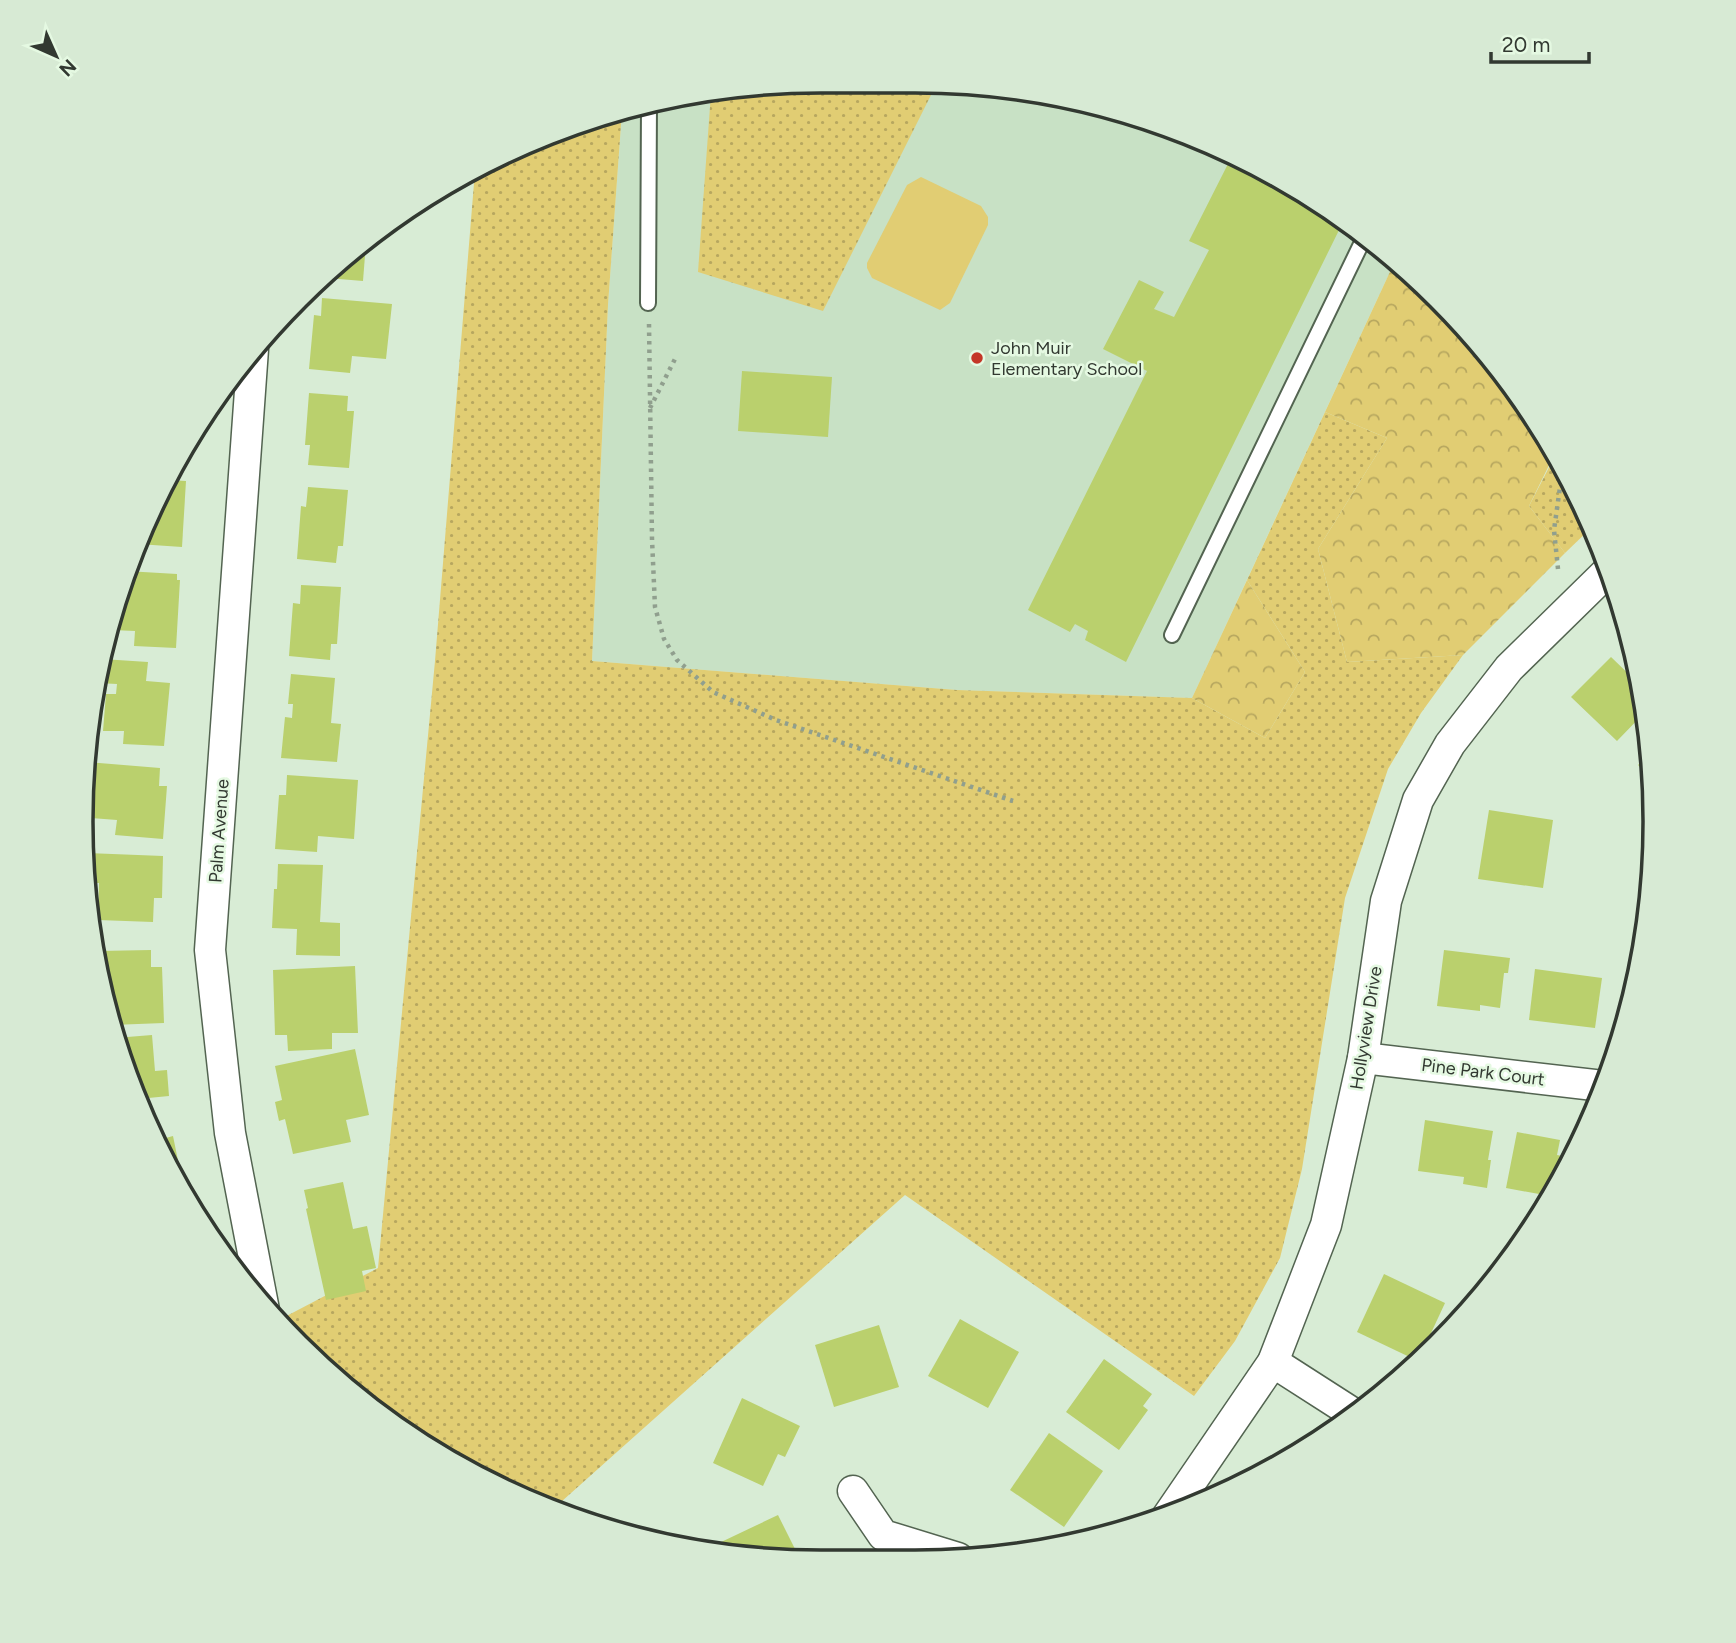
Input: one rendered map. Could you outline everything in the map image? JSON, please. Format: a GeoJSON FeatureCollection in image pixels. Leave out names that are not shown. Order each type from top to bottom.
{"type":"FeatureCollection","features":[{"type":"Feature","properties":{"kind":"street","name":"Palm Avenue"},"geometry":{"type":"LineString","coordinates":[[252,368],[210,950],[230,1133],[259,1284]]}},
{"type":"Feature","properties":{"kind":"street","name":"Hollyview Drive"},"geometry":{"type":"LineString","coordinates":[[1178,1501],[1273,1362],[1326,1225],[1363,1058],[1386,901],[1418,800],[1450,744],[1509,668],[1602,578]]}},
{"type":"Feature","properties":{"kind":"street","name":"Pine Park Court"},"geometry":{"type":"LineString","coordinates":[[1363,1058],[1594,1085]]}},
{"type":"Feature","properties":{"kind":"street"},"geometry":{"type":"LineString","coordinates":[[1273,1362],[1346,1409]]}},
{"type":"Feature","properties":{"kind":"street"},"geometry":{"type":"LineString","coordinates":[[853,1491],[883,1535],[931,1550]]}},
{"type":"Feature","properties":{"kind":"lane"},"geometry":{"type":"LineString","coordinates":[[648,303],[649,114]]}},
{"type":"Feature","properties":{"kind":"lane"},"geometry":{"type":"LineString","coordinates":[[1172,635],[1361,245]]}},
{"type":"Feature","properties":{"kind":"path"},"geometry":{"type":"LineString","coordinates":[[648,303],[655,607],[664,639],[677,660],[713,692],[776,720],[1013,801]]}},
{"type":"Feature","properties":{"kind":"path"},"geometry":{"type":"LineString","coordinates":[[650,408],[675,359]]}},
{"type":"Feature","properties":{"kind":"path"},"geometry":{"type":"LineString","coordinates":[[1558,569],[1554,530],[1560,484]]}},
{"type":"Feature","properties":{"kind":"shaded area","name":"John Muir Elementary School"},"geometry":{"type":"Polygon","coordinates":[[[774,94],[962,94],[1057,107],[1149,131],[1193,148],[1279,190],[1358,243],[1391,270],[1192,698],[957,690],[592,661],[608,305],[621,121],[679,107],[774,94]]]}},
{"type":"Feature","properties":{"kind":"green space"},"geometry":{"type":"Polygon","coordinates":[[[932,93],[823,311],[698,272],[710,102],[774,94],[932,93]]]}},
{"type":"Feature","properties":{"kind":"green space"},"geometry":{"type":"Polygon","coordinates":[[[621,121],[608,305],[592,661],[957,690],[1192,698],[1265,738],[1305,672],[1247,580],[1325,412],[1387,438],[1318,549],[1347,662],[1463,655],[1421,713],[1388,769],[1345,898],[1302,1169],[1280,1258],[1235,1341],[1194,1396],[905,1195],[561,1502],[457,1453],[378,1400],[306,1337],[287,1316],[378,1268],[435,661],[474,181],[543,148],[621,121]]]}},
{"type":"Feature","properties":{"kind":"green space"},"geometry":{"type":"Polygon","coordinates":[[[921,177],[981,206],[988,217],[988,225],[950,303],[940,310],[872,278],[867,268],[867,263],[907,185],[921,177]]]}},
{"type":"Feature","properties":{"kind":"green space"},"geometry":{"type":"Polygon","coordinates":[[[1391,270],[1430,306],[1493,378],[1546,457],[1550,464],[1529,506],[1565,553],[1463,655],[1347,662],[1318,549],[1387,438],[1325,412],[1391,270]]]}},
{"type":"Feature","properties":{"kind":"green space"},"geometry":{"type":"Polygon","coordinates":[[[1550,465],[1584,535],[1565,553],[1529,506],[1550,465]]]}},
{"type":"Feature","properties":{"kind":"green space"},"geometry":{"type":"Polygon","coordinates":[[[1247,580],[1305,672],[1265,738],[1192,698],[1247,580]]]}},
{"type":"Feature","properties":{"kind":"building"},"geometry":{"type":"Polygon","coordinates":[[[1228,164],[1279,190],[1339,230],[1126,662],[1085,640],[1088,631],[1075,624],[1070,632],[1028,610],[1147,371],[1103,349],[1139,280],[1164,292],[1154,309],[1174,317],[1209,250],[1189,241],[1228,164]]]}},
{"type":"Feature","properties":{"kind":"building"},"geometry":{"type":"Polygon","coordinates":[[[365,254],[363,281],[336,279],[365,254]]]}},
{"type":"Feature","properties":{"kind":"building"},"geometry":{"type":"Polygon","coordinates":[[[322,298],[392,304],[386,359],[352,356],[350,373],[309,369],[314,315],[321,316],[322,298]]]}},
{"type":"Feature","properties":{"kind":"building"},"geometry":{"type":"Polygon","coordinates":[[[742,371],[832,377],[828,437],[738,431],[742,371]]]}},
{"type":"Feature","properties":{"kind":"building"},"geometry":{"type":"Polygon","coordinates":[[[309,393],[348,396],[347,411],[354,411],[349,468],[308,465],[310,445],[305,445],[309,393]]]}},
{"type":"Feature","properties":{"kind":"building"},"geometry":{"type":"Polygon","coordinates":[[[178,481],[186,481],[182,547],[147,545],[178,481]]]}},
{"type":"Feature","properties":{"kind":"building"},"geometry":{"type":"Polygon","coordinates":[[[308,487],[348,490],[343,546],[338,546],[336,563],[297,559],[301,506],[306,507],[308,487]]]}},
{"type":"Feature","properties":{"kind":"building"},"geometry":{"type":"Polygon","coordinates":[[[137,572],[177,574],[177,580],[180,580],[176,648],[134,646],[135,631],[119,630],[137,572]]]}},
{"type":"Feature","properties":{"kind":"building"},"geometry":{"type":"Polygon","coordinates":[[[301,585],[341,587],[337,644],[331,644],[330,660],[289,656],[293,603],[300,604],[301,585]]]}},
{"type":"Feature","properties":{"kind":"building"},"geometry":{"type":"Polygon","coordinates":[[[1611,657],[1628,673],[1636,721],[1617,741],[1571,697],[1611,657]]]}},
{"type":"Feature","properties":{"kind":"building"},"geometry":{"type":"Polygon","coordinates":[[[112,660],[148,662],[146,681],[170,683],[164,746],[123,744],[124,731],[103,731],[106,694],[116,694],[117,684],[106,683],[112,660]]]}},
{"type":"Feature","properties":{"kind":"building"},"geometry":{"type":"Polygon","coordinates":[[[291,674],[335,678],[331,723],[341,724],[337,762],[281,758],[285,717],[292,718],[293,704],[288,704],[291,674]]]}},
{"type":"Feature","properties":{"kind":"building"},"geometry":{"type":"Polygon","coordinates":[[[95,763],[160,768],[159,786],[167,786],[163,839],[115,835],[117,820],[93,818],[95,763]]]}},
{"type":"Feature","properties":{"kind":"building"},"geometry":{"type":"Polygon","coordinates":[[[287,775],[358,780],[354,839],[318,836],[317,852],[275,849],[279,795],[286,795],[287,775]]]}},
{"type":"Feature","properties":{"kind":"building"},"geometry":{"type":"Polygon","coordinates":[[[1489,810],[1553,820],[1543,888],[1478,879],[1489,810]]]}},
{"type":"Feature","properties":{"kind":"building"},"geometry":{"type":"Polygon","coordinates":[[[94,853],[163,856],[162,898],[154,898],[153,922],[100,920],[99,883],[95,883],[94,853]]]}},
{"type":"Feature","properties":{"kind":"building"},"geometry":{"type":"Polygon","coordinates":[[[278,864],[323,865],[320,922],[340,923],[340,956],[296,955],[297,929],[272,928],[278,864]]]}},
{"type":"Feature","properties":{"kind":"building"},"geometry":{"type":"Polygon","coordinates":[[[151,950],[151,967],[162,967],[164,1023],[122,1025],[105,951],[151,950]]]}},
{"type":"Feature","properties":{"kind":"building"},"geometry":{"type":"Polygon","coordinates":[[[1444,950],[1510,958],[1508,973],[1504,973],[1500,1008],[1480,1005],[1480,1011],[1437,1006],[1444,950]]]}},
{"type":"Feature","properties":{"kind":"building"},"geometry":{"type":"Polygon","coordinates":[[[355,966],[358,1033],[332,1033],[332,1049],[288,1051],[287,1035],[275,1035],[273,970],[355,966]]]}},
{"type":"Feature","properties":{"kind":"building"},"geometry":{"type":"Polygon","coordinates":[[[1535,969],[1602,978],[1595,1028],[1529,1020],[1535,969]]]}},
{"type":"Feature","properties":{"kind":"building"},"geometry":{"type":"Polygon","coordinates":[[[152,1035],[155,1071],[167,1070],[169,1096],[147,1098],[126,1037],[152,1035]]]}},
{"type":"Feature","properties":{"kind":"building"},"geometry":{"type":"Polygon","coordinates":[[[355,1049],[369,1115],[346,1120],[351,1142],[293,1154],[285,1119],[279,1121],[275,1102],[282,1100],[275,1066],[355,1049]]]}},
{"type":"Feature","properties":{"kind":"building"},"geometry":{"type":"Polygon","coordinates":[[[1425,1120],[1493,1131],[1487,1188],[1463,1184],[1464,1177],[1418,1171],[1425,1120]]]}},
{"type":"Feature","properties":{"kind":"building"},"geometry":{"type":"Polygon","coordinates":[[[1517,1132],[1560,1140],[1557,1155],[1562,1156],[1541,1194],[1506,1188],[1517,1132]]]}},
{"type":"Feature","properties":{"kind":"building"},"geometry":{"type":"Polygon","coordinates":[[[173,1136],[179,1165],[165,1138],[173,1136]]]}},
{"type":"Feature","properties":{"kind":"building"},"geometry":{"type":"Polygon","coordinates":[[[343,1182],[353,1229],[367,1226],[376,1268],[362,1271],[366,1291],[326,1300],[304,1190],[343,1182]]]}},
{"type":"Feature","properties":{"kind":"building"},"geometry":{"type":"Polygon","coordinates":[[[1384,1274],[1445,1303],[1429,1338],[1409,1357],[1357,1332],[1384,1274]]]}},
{"type":"Feature","properties":{"kind":"building"},"geometry":{"type":"Polygon","coordinates":[[[960,1319],[1019,1352],[988,1408],[928,1376],[960,1319]]]}},
{"type":"Feature","properties":{"kind":"building"},"geometry":{"type":"Polygon","coordinates":[[[879,1325],[899,1387],[834,1407],[815,1345],[879,1325]]]}},
{"type":"Feature","properties":{"kind":"building"},"geometry":{"type":"Polygon","coordinates":[[[1104,1359],[1152,1394],[1143,1406],[1148,1410],[1119,1450],[1066,1412],[1104,1359]]]}},
{"type":"Feature","properties":{"kind":"building"},"geometry":{"type":"Polygon","coordinates":[[[742,1398],[800,1426],[785,1457],[778,1454],[763,1486],[713,1463],[742,1398]]]}},
{"type":"Feature","properties":{"kind":"building"},"geometry":{"type":"Polygon","coordinates":[[[1049,1433],[1103,1471],[1064,1527],[1010,1490],[1049,1433]]]}},
{"type":"Feature","properties":{"kind":"building"},"geometry":{"type":"Polygon","coordinates":[[[778,1515],[795,1549],[774,1549],[719,1543],[778,1515]]]}},
{"type":"Feature","properties":{"kind":"place","name":"John Muir Elementary School"},"geometry":{"type":"Point","coordinates":[977,358]}}]}
